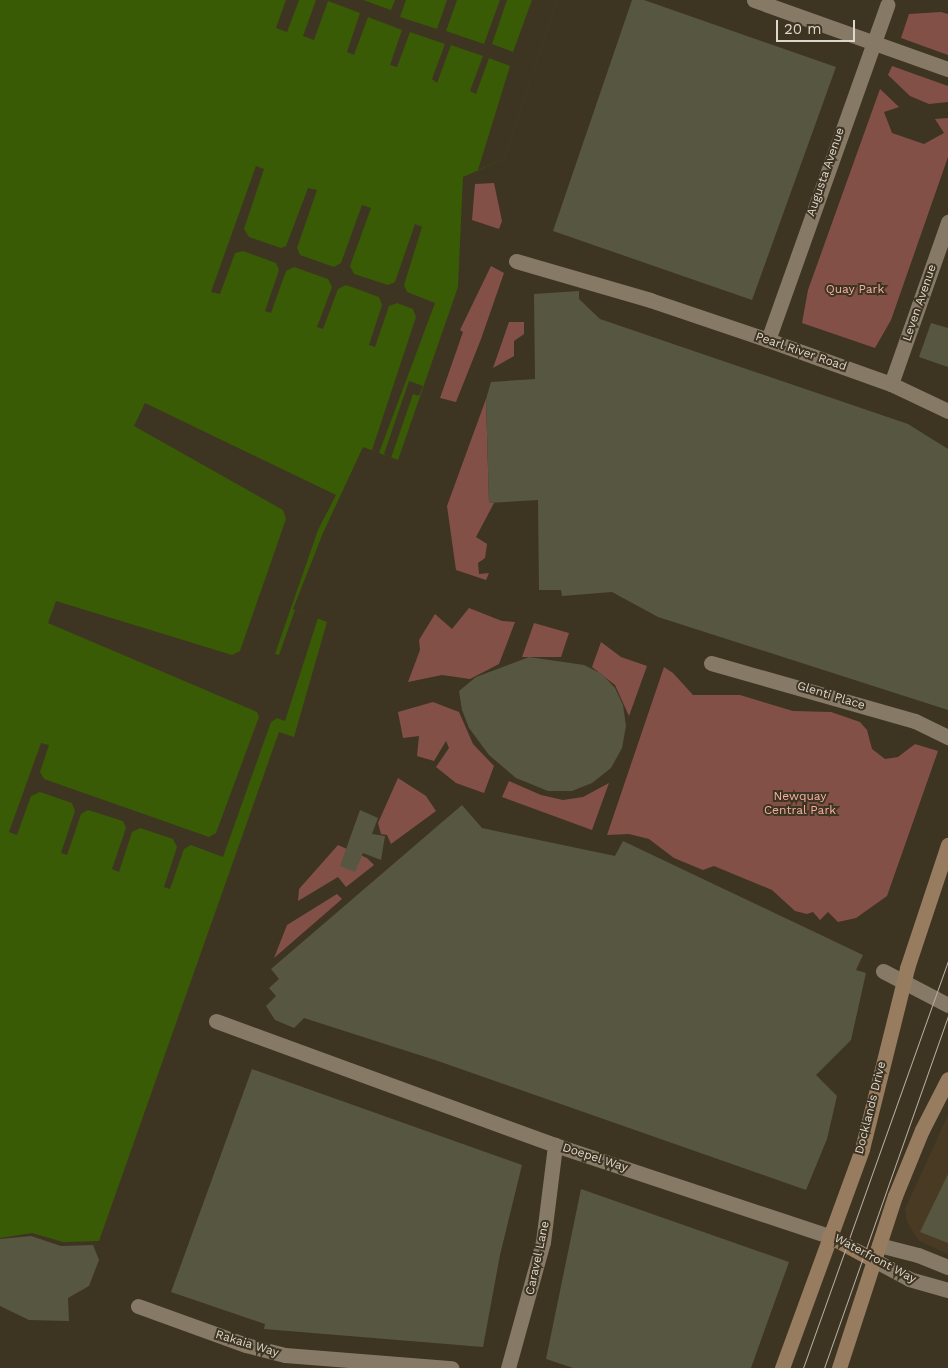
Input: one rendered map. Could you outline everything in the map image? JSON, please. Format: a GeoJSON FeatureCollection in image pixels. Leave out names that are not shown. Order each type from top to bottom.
{"type":"FeatureCollection","features":[{"type":"Feature","properties":{"kind":"street"},"geometry":{"type":"LineString","coordinates":[[758,1],[948,69]]}},
{"type":"Feature","properties":{"kind":"street","name":"Augusta Avenue"},"geometry":{"type":"LineString","coordinates":[[768,340],[872,42],[887,5]]}},
{"type":"Feature","properties":{"kind":"street","name":"Leven Avenue"},"geometry":{"type":"LineString","coordinates":[[891,384],[948,222]]}},
{"type":"Feature","properties":{"kind":"street","name":"Pearl River Road"},"geometry":{"type":"LineString","coordinates":[[516,261],[650,300],[768,340],[891,384],[948,411]]}},
{"type":"Feature","properties":{"kind":"street","name":"Glenti Place"},"geometry":{"type":"LineString","coordinates":[[711,663],[915,721],[948,737]]}},
{"type":"Feature","properties":{"kind":"street","name":"Docklands Drive"},"geometry":{"type":"LineString","coordinates":[[782,1368],[862,1149],[903,981],[948,845]]}},
{"type":"Feature","properties":{"kind":"street"},"geometry":{"type":"LineString","coordinates":[[883,971],[948,1005]]}},
{"type":"Feature","properties":{"kind":"street","name":"Doepel Way"},"geometry":{"type":"LineString","coordinates":[[216,1021],[361,1076],[555,1145],[829,1236]]}},
{"type":"Feature","properties":{"kind":"street"},"geometry":{"type":"LineString","coordinates":[[839,1368],[909,1159],[948,1079]]}},
{"type":"Feature","properties":{"kind":"street","name":"Caravel Lane"},"geometry":{"type":"LineString","coordinates":[[508,1368],[543,1242],[555,1145]]}},
{"type":"Feature","properties":{"kind":"street","name":"Waterfront Way"},"geometry":{"type":"LineString","coordinates":[[829,1236],[877,1253],[918,1255],[948,1267]]}},
{"type":"Feature","properties":{"kind":"street","name":"Waterfront Way"},"geometry":{"type":"LineString","coordinates":[[877,1253],[909,1279],[948,1290]]}},
{"type":"Feature","properties":{"kind":"street","name":"Rakaia Way"},"geometry":{"type":"LineString","coordinates":[[138,1306],[246,1345],[285,1355],[451,1368]]}},
{"type":"Feature","properties":{"kind":"shaded area"},"geometry":{"type":"Polygon","coordinates":[[[0,0],[557,0],[504,159],[463,177],[458,287],[398,460],[363,447],[323,533],[293,609],[327,622],[294,737],[279,732],[99,1241],[63,1242],[32,1233],[0,1238],[0,0]]]}},
{"type":"Feature","properties":{"kind":"shaded area"},"geometry":{"type":"Polygon","coordinates":[[[948,1115],[948,1254],[919,1241],[907,1222],[905,1209],[948,1115]]]}},
{"type":"Feature","properties":{"kind":"green space"},"geometry":{"type":"Polygon","coordinates":[[[941,12],[948,14],[948,55],[901,38],[909,14],[941,12]]]}},
{"type":"Feature","properties":{"kind":"green space"},"geometry":{"type":"Polygon","coordinates":[[[892,66],[948,86],[948,102],[929,104],[910,96],[888,75],[892,66]]]}},
{"type":"Feature","properties":{"kind":"green space","name":"Quay Park"},"geometry":{"type":"Polygon","coordinates":[[[880,89],[899,107],[884,112],[892,133],[924,144],[944,133],[935,119],[948,118],[948,157],[891,320],[875,348],[802,323],[808,290],[880,89]]]}},
{"type":"Feature","properties":{"kind":"green space"},"geometry":{"type":"Polygon","coordinates":[[[494,183],[502,221],[499,229],[472,220],[475,184],[494,183]]]}},
{"type":"Feature","properties":{"kind":"green space"},"geometry":{"type":"Polygon","coordinates":[[[491,266],[504,273],[481,339],[456,402],[440,398],[463,332],[460,330],[491,266]]]}},
{"type":"Feature","properties":{"kind":"green space"},"geometry":{"type":"Polygon","coordinates":[[[509,322],[524,322],[524,334],[514,341],[514,356],[493,368],[509,322]]]}},
{"type":"Feature","properties":{"kind":"green space"},"geometry":{"type":"Polygon","coordinates":[[[486,399],[489,503],[494,503],[476,537],[487,544],[485,558],[478,563],[479,574],[489,573],[486,580],[456,570],[447,506],[486,399]]]}},
{"type":"Feature","properties":{"kind":"green space"},"geometry":{"type":"Polygon","coordinates":[[[469,608],[502,621],[515,622],[499,664],[470,679],[442,675],[408,682],[420,650],[419,640],[435,614],[452,629],[469,608]]]}},
{"type":"Feature","properties":{"kind":"green space"},"geometry":{"type":"Polygon","coordinates":[[[534,623],[569,633],[561,657],[522,657],[534,623]]]}},
{"type":"Feature","properties":{"kind":"green space"},"geometry":{"type":"Polygon","coordinates":[[[601,642],[621,657],[647,666],[629,716],[615,685],[592,667],[601,642]]]}},
{"type":"Feature","properties":{"kind":"green space","name":"Newquay Central Park"},"geometry":{"type":"Polygon","coordinates":[[[664,667],[673,673],[693,695],[740,695],[793,711],[831,712],[860,722],[867,730],[872,749],[885,759],[898,757],[915,744],[938,751],[887,896],[856,918],[838,922],[828,912],[820,920],[813,912],[807,914],[795,911],[772,890],[714,866],[703,870],[674,858],[649,839],[629,834],[607,835],[664,667]]]}},
{"type":"Feature","properties":{"kind":"green space"},"geometry":{"type":"Polygon","coordinates":[[[433,702],[459,712],[473,744],[494,766],[484,793],[456,783],[436,767],[449,748],[446,741],[434,761],[417,756],[419,736],[403,738],[398,712],[433,702]]]}},
{"type":"Feature","properties":{"kind":"green space"},"geometry":{"type":"Polygon","coordinates":[[[398,778],[426,796],[436,811],[391,844],[387,835],[381,834],[378,823],[398,778]]]}},
{"type":"Feature","properties":{"kind":"green space"},"geometry":{"type":"Polygon","coordinates":[[[509,781],[541,795],[563,800],[583,797],[609,783],[592,830],[502,797],[509,781]]]}},
{"type":"Feature","properties":{"kind":"green space"},"geometry":{"type":"Polygon","coordinates":[[[338,845],[367,858],[374,865],[346,887],[338,877],[298,901],[299,889],[338,845]]]}},
{"type":"Feature","properties":{"kind":"green space"},"geometry":{"type":"Polygon","coordinates":[[[337,894],[342,899],[274,958],[287,925],[337,894]]]}},
{"type":"Feature","properties":{"kind":"pier"},"geometry":{"type":"Polygon","coordinates":[[[286,0],[299,0],[287,32],[276,28],[286,0]]]}},
{"type":"Feature","properties":{"kind":"pier"},"geometry":{"type":"Polygon","coordinates":[[[316,0],[363,0],[391,10],[395,0],[406,0],[400,17],[437,29],[447,0],[457,0],[446,31],[484,44],[500,0],[507,0],[492,44],[513,52],[532,0],[557,0],[504,159],[478,170],[510,66],[489,58],[476,94],[470,91],[483,56],[451,45],[437,83],[432,79],[445,44],[410,32],[397,67],[390,65],[402,30],[368,17],[354,55],[347,52],[360,13],[328,1],[314,40],[303,36],[316,0]]]}},
{"type":"Feature","properties":{"kind":"pier"},"geometry":{"type":"Polygon","coordinates":[[[256,166],[264,169],[244,229],[249,237],[281,248],[286,246],[308,188],[317,190],[297,248],[300,255],[334,267],[341,263],[362,205],[371,208],[350,266],[354,274],[388,285],[395,282],[415,224],[422,227],[404,285],[407,292],[435,303],[379,453],[372,450],[416,317],[413,309],[397,303],[389,306],[375,347],[369,345],[382,305],[379,297],[346,285],[338,289],[323,329],[317,327],[332,287],[328,279],[294,267],[286,271],[271,313],[265,311],[279,270],[276,263],[243,251],[235,253],[220,294],[211,292],[256,166]]]}},
{"type":"Feature","properties":{"kind":"pier"},"geometry":{"type":"Polygon","coordinates":[[[409,381],[423,386],[419,396],[413,394],[391,458],[384,454],[409,381]]]}},
{"type":"Feature","properties":{"kind":"pier"},"geometry":{"type":"Polygon","coordinates":[[[145,403],[336,495],[318,530],[275,654],[279,655],[295,610],[318,618],[285,721],[277,718],[271,722],[223,857],[191,845],[184,849],[170,889],[164,887],[177,847],[173,839],[140,828],[132,832],[119,872],[112,869],[126,828],[123,821],[88,810],[81,814],[67,855],[61,853],[75,811],[72,803],[40,792],[31,796],[17,835],[9,832],[41,743],[49,745],[40,772],[44,779],[209,837],[216,833],[259,717],[257,712],[48,623],[56,601],[232,655],[240,651],[286,519],[283,510],[134,426],[145,403]]]}},
{"type":"Feature","properties":{"kind":"building"},"geometry":{"type":"Polygon","coordinates":[[[632,0],[644,0],[836,67],[752,300],[553,231],[632,0]]]}},
{"type":"Feature","properties":{"kind":"building"},"geometry":{"type":"Polygon","coordinates":[[[579,291],[579,299],[600,319],[908,424],[948,449],[948,710],[658,617],[612,592],[562,596],[561,590],[539,590],[538,500],[489,503],[486,399],[491,382],[535,379],[534,294],[579,291]]]}},
{"type":"Feature","properties":{"kind":"building"},"geometry":{"type":"Polygon","coordinates":[[[931,323],[948,328],[948,367],[919,357],[931,323]]]}},
{"type":"Feature","properties":{"kind":"building"},"geometry":{"type":"Polygon","coordinates":[[[529,657],[584,665],[602,674],[615,688],[623,705],[626,726],[622,748],[611,768],[592,783],[572,791],[548,791],[516,778],[489,755],[469,728],[462,710],[459,691],[476,677],[529,657]]]}},
{"type":"Feature","properties":{"kind":"building"},"geometry":{"type":"Polygon","coordinates":[[[462,805],[482,828],[615,856],[623,841],[863,955],[856,970],[866,973],[851,1040],[816,1075],[837,1096],[827,1139],[806,1190],[438,1061],[304,1018],[294,1028],[275,1020],[266,1006],[276,996],[269,988],[279,979],[271,969],[462,805]]]}},
{"type":"Feature","properties":{"kind":"building"},"geometry":{"type":"Polygon","coordinates":[[[360,810],[378,818],[372,834],[385,836],[381,860],[363,853],[355,872],[340,866],[360,810]]]}},
{"type":"Feature","properties":{"kind":"building"},"geometry":{"type":"Polygon","coordinates":[[[252,1069],[522,1165],[500,1255],[483,1347],[264,1329],[265,1324],[171,1292],[252,1069]]]}},
{"type":"Feature","properties":{"kind":"building"},"geometry":{"type":"Polygon","coordinates":[[[948,1174],[948,1243],[920,1232],[948,1174]]]}},
{"type":"Feature","properties":{"kind":"building"},"geometry":{"type":"Polygon","coordinates":[[[581,1189],[789,1262],[751,1368],[573,1368],[546,1359],[581,1189]]]}},
{"type":"Feature","properties":{"kind":"building"},"geometry":{"type":"Polygon","coordinates":[[[31,1236],[61,1246],[93,1245],[99,1260],[89,1286],[68,1298],[69,1321],[29,1320],[0,1306],[0,1239],[31,1236]]]}},
{"type":"Feature","properties":{"kind":"tram line"},"geometry":{"type":"LineString","coordinates":[[803,1368],[948,960]]}},
{"type":"Feature","properties":{"kind":"tram line"},"geometry":{"type":"LineString","coordinates":[[824,1368],[948,1015]]}}]}
